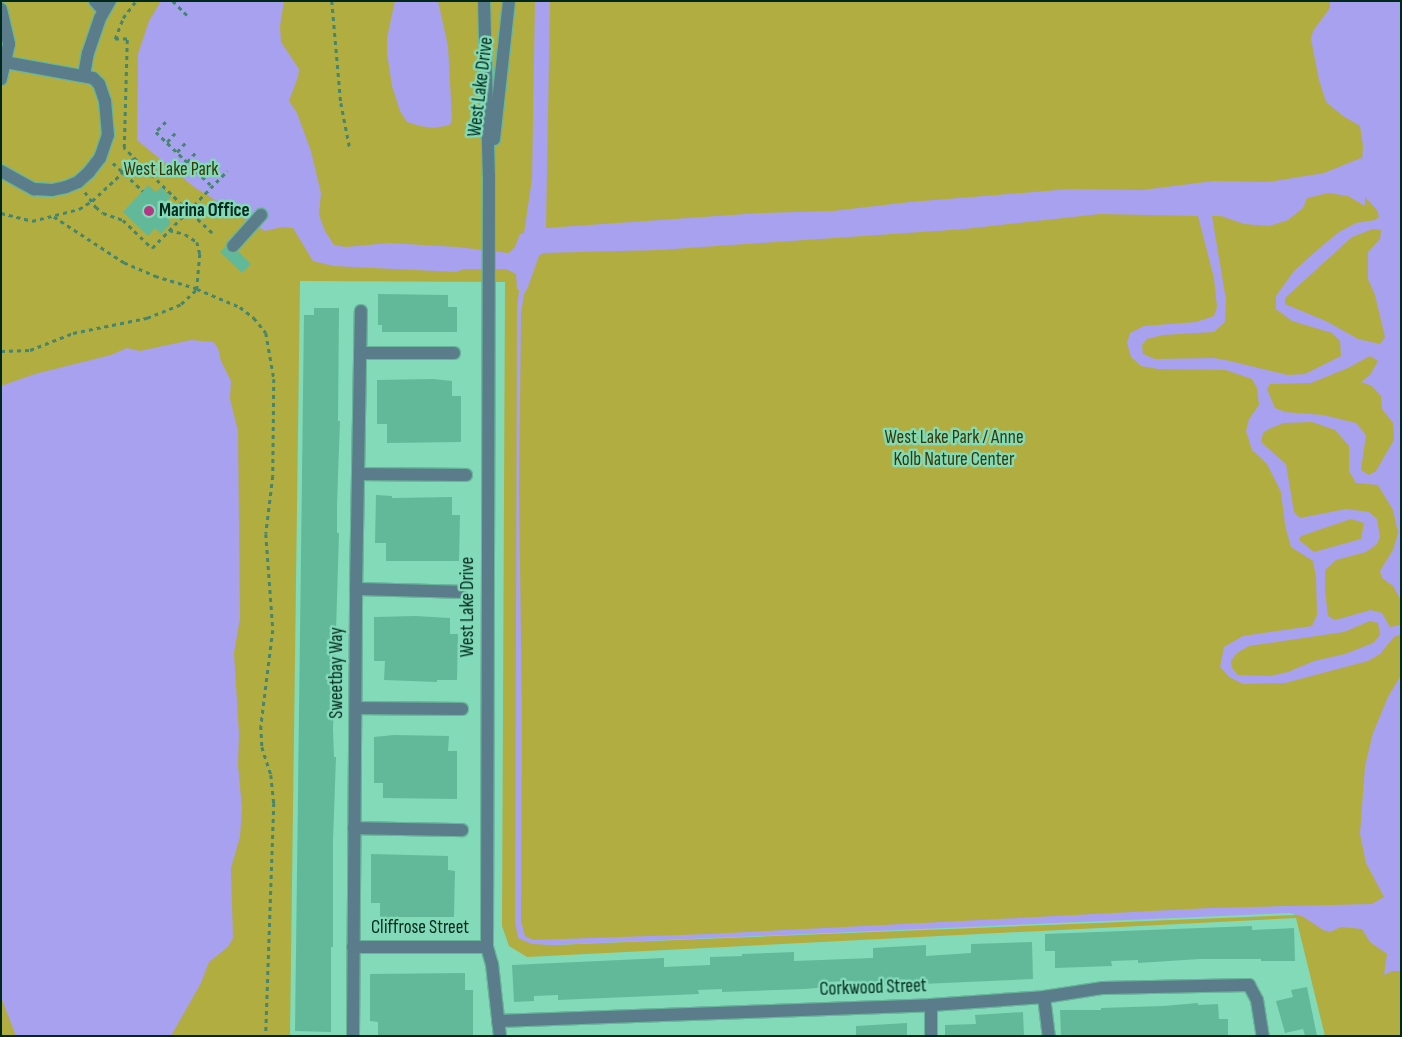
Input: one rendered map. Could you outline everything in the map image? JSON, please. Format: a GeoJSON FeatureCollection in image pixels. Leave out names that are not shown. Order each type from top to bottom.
{"type":"FeatureCollection","features":[{"type":"Feature","properties":{"kind":"street"},"geometry":{"type":"LineString","coordinates":[[84,76],[88,53],[107,6],[95,1]]}},
{"type":"Feature","properties":{"kind":"street","name":"West Lake Drive"},"geometry":{"type":"LineString","coordinates":[[484,1],[489,176],[487,283],[487,947],[492,964],[500,1036]]}},
{"type":"Feature","properties":{"kind":"street","name":"West Lake Drive"},"geometry":{"type":"LineString","coordinates":[[489,176],[509,1]]}},
{"type":"Feature","properties":{"kind":"street"},"geometry":{"type":"LineString","coordinates":[[1,9],[9,44],[1,79]]}},
{"type":"Feature","properties":{"kind":"street"},"geometry":{"type":"LineString","coordinates":[[1,171],[34,190],[52,190],[78,182],[89,172],[102,152],[108,135],[105,101],[99,84],[93,78],[5,62]]}},
{"type":"Feature","properties":{"kind":"street"},"geometry":{"type":"LineString","coordinates":[[233,246],[261,214]]}},
{"type":"Feature","properties":{"kind":"street","name":"Sweetbay Way"},"geometry":{"type":"LineString","coordinates":[[353,1036],[360,311]]}},
{"type":"Feature","properties":{"kind":"street"},"geometry":{"type":"LineString","coordinates":[[360,353],[454,353]]}},
{"type":"Feature","properties":{"kind":"street"},"geometry":{"type":"LineString","coordinates":[[358,474],[466,475]]}},
{"type":"Feature","properties":{"kind":"street"},"geometry":{"type":"LineString","coordinates":[[356,590],[461,592]]}},
{"type":"Feature","properties":{"kind":"street"},"geometry":{"type":"LineString","coordinates":[[356,708],[462,709]]}},
{"type":"Feature","properties":{"kind":"street"},"geometry":{"type":"LineString","coordinates":[[354,828],[462,830]]}},
{"type":"Feature","properties":{"kind":"street","name":"Cliffrose Street"},"geometry":{"type":"LineString","coordinates":[[353,947],[487,947]]}},
{"type":"Feature","properties":{"kind":"street","name":"Corkwood Street"},"geometry":{"type":"LineString","coordinates":[[498,1021],[931,1005],[1044,998],[1103,988],[1249,986],[1257,1000],[1263,1036]]}},
{"type":"Feature","properties":{"kind":"street"},"geometry":{"type":"LineString","coordinates":[[1044,998],[1048,1036]]}},
{"type":"Feature","properties":{"kind":"street"},"geometry":{"type":"LineString","coordinates":[[931,1005],[931,1036]]}},
{"type":"Feature","properties":{"kind":"path"},"geometry":{"type":"LineString","coordinates":[[136,1],[123,18],[115,39],[127,40],[124,148],[212,234]]}},
{"type":"Feature","properties":{"kind":"path"},"geometry":{"type":"LineString","coordinates":[[173,1],[189,17]]}},
{"type":"Feature","properties":{"kind":"path"},"geometry":{"type":"LineString","coordinates":[[332,1],[341,103],[350,149]]}},
{"type":"Feature","properties":{"kind":"path"},"geometry":{"type":"LineString","coordinates":[[166,122],[156,132],[212,186]]}},
{"type":"Feature","properties":{"kind":"path"},"geometry":{"type":"LineString","coordinates":[[167,142],[176,132]]}},
{"type":"Feature","properties":{"kind":"path"},"geometry":{"type":"LineString","coordinates":[[177,152],[187,141]]}},
{"type":"Feature","properties":{"kind":"path"},"geometry":{"type":"LineString","coordinates":[[187,162],[197,151]]}},
{"type":"Feature","properties":{"kind":"path"},"geometry":{"type":"LineString","coordinates":[[102,152],[143,190]]}},
{"type":"Feature","properties":{"kind":"path"},"geometry":{"type":"LineString","coordinates":[[1,213],[32,221],[79,209],[92,201],[123,172],[134,158]]}},
{"type":"Feature","properties":{"kind":"path"},"geometry":{"type":"LineString","coordinates":[[197,172],[208,161]]}},
{"type":"Feature","properties":{"kind":"path"},"geometry":{"type":"LineString","coordinates":[[78,182],[103,213],[123,220],[152,248],[227,171]]}},
{"type":"Feature","properties":{"kind":"path"},"geometry":{"type":"LineString","coordinates":[[52,216],[124,263],[197,289],[240,307],[254,318],[266,332],[274,379],[272,501],[266,534],[273,630],[261,726],[262,747],[271,774],[274,802],[266,1036]]}},
{"type":"Feature","properties":{"kind":"path"},"geometry":{"type":"LineString","coordinates":[[1,351],[30,350],[73,333],[147,318],[181,304],[197,289],[200,254],[197,242],[185,234],[169,230]]}},
{"type":"Feature","properties":{"kind":"green space","name":"West Lake Park / Anne Kolb Nature Center"},"geometry":{"type":"Polygon","coordinates":[[[1,1],[1401,1],[1401,1036],[1325,1036],[1296,918],[527,957],[509,946],[502,926],[505,282],[300,281],[290,1036],[1,1036],[1,1]],[[1293,906],[530,943],[553,945],[1295,915],[1293,906]]]}},
{"type":"Feature","properties":{"kind":"shaded area"},"geometry":{"type":"Polygon","coordinates":[[[161,1],[284,1],[280,26],[281,42],[299,69],[289,101],[297,113],[311,151],[321,193],[319,215],[325,231],[334,245],[346,247],[389,243],[457,247],[509,253],[515,247],[520,234],[524,233],[532,179],[535,1],[550,1],[546,228],[760,213],[833,211],[910,202],[1070,189],[1142,190],[1214,181],[1268,182],[1324,173],[1361,158],[1362,162],[1363,146],[1360,126],[1343,116],[1326,102],[1319,80],[1311,39],[1313,31],[1330,8],[1330,1],[1401,1],[1401,601],[1393,586],[1382,578],[1380,571],[1393,550],[1398,533],[1393,510],[1378,485],[1356,483],[1349,471],[1349,446],[1335,430],[1312,422],[1284,423],[1263,433],[1261,442],[1286,464],[1294,512],[1300,518],[1346,509],[1369,512],[1377,519],[1380,537],[1377,544],[1366,552],[1336,560],[1325,570],[1328,616],[1335,620],[1371,610],[1382,613],[1390,627],[1401,625],[1401,634],[1394,637],[1380,654],[1368,661],[1285,683],[1243,684],[1229,677],[1220,667],[1224,647],[1243,636],[1312,626],[1317,615],[1316,577],[1313,561],[1291,547],[1285,525],[1281,492],[1267,464],[1252,450],[1246,431],[1249,419],[1259,405],[1257,388],[1252,379],[1226,370],[1158,369],[1141,366],[1131,357],[1127,343],[1130,333],[1144,326],[1196,322],[1214,316],[1217,307],[1214,278],[1198,216],[1100,214],[965,229],[659,250],[543,253],[539,256],[524,294],[521,314],[519,490],[522,716],[521,921],[525,936],[533,940],[710,934],[1210,908],[1372,904],[1384,897],[1366,863],[1360,834],[1365,766],[1373,733],[1388,697],[1401,675],[1401,971],[1392,971],[1384,975],[1387,954],[1370,942],[1362,929],[1341,927],[1330,932],[1323,930],[1302,916],[1289,913],[553,945],[532,944],[518,938],[515,922],[517,309],[519,290],[517,289],[516,274],[506,269],[464,269],[456,272],[333,266],[313,261],[293,228],[282,227],[265,231],[194,187],[137,140],[138,54],[149,21],[161,1]],[[1328,193],[1307,198],[1303,208],[1288,220],[1269,226],[1244,224],[1221,216],[1212,216],[1226,300],[1225,322],[1214,332],[1163,335],[1147,339],[1142,345],[1143,354],[1155,359],[1214,358],[1288,375],[1305,374],[1341,356],[1340,341],[1332,333],[1292,321],[1276,309],[1276,296],[1294,271],[1339,232],[1356,223],[1375,220],[1379,217],[1377,210],[1365,197],[1365,206],[1348,196],[1328,193]],[[1373,229],[1352,237],[1285,298],[1285,304],[1328,322],[1358,339],[1380,344],[1385,337],[1375,295],[1368,279],[1368,252],[1380,239],[1381,230],[1373,229]],[[1370,356],[1348,368],[1311,383],[1270,384],[1267,389],[1275,408],[1285,412],[1323,415],[1356,423],[1366,435],[1361,470],[1369,475],[1376,471],[1394,440],[1393,423],[1382,409],[1381,396],[1372,386],[1361,382],[1370,375],[1378,361],[1370,356]],[[1351,519],[1301,536],[1299,540],[1314,552],[1361,539],[1364,523],[1351,519]],[[1370,621],[1344,632],[1249,646],[1237,653],[1231,661],[1232,668],[1238,675],[1270,676],[1288,672],[1314,661],[1345,654],[1373,643],[1380,635],[1378,623],[1370,621]]]}},
{"type":"Feature","properties":{"kind":"shaded area"},"geometry":{"type":"Polygon","coordinates":[[[395,1],[438,1],[448,46],[452,119],[450,125],[434,128],[420,126],[407,122],[400,111],[392,86],[387,53],[387,38],[395,1]]]}},
{"type":"Feature","properties":{"kind":"shaded area"},"geometry":{"type":"Polygon","coordinates":[[[191,340],[213,342],[218,348],[221,361],[231,381],[230,399],[238,431],[240,618],[234,653],[239,734],[238,765],[242,808],[240,837],[231,868],[233,938],[228,947],[209,962],[201,983],[171,1036],[16,1036],[1,997],[1,386],[35,374],[111,355],[127,348],[140,351],[191,340]]]}},
{"type":"Feature","properties":{"kind":"building","name":"Marina Office"},"geometry":{"type":"Polygon","coordinates":[[[148,185],[156,192],[161,187],[171,197],[166,202],[174,210],[167,218],[171,223],[161,234],[155,228],[148,236],[123,212],[148,185]]]}},
{"type":"Feature","properties":{"kind":"building"},"geometry":{"type":"Polygon","coordinates":[[[225,247],[231,254],[239,252],[251,264],[242,273],[220,252],[225,247]]]}},
{"type":"Feature","properties":{"kind":"building"},"geometry":{"type":"Polygon","coordinates":[[[378,294],[448,295],[448,307],[457,307],[457,332],[382,332],[382,325],[378,325],[378,294]]]}},
{"type":"Feature","properties":{"kind":"building"},"geometry":{"type":"Polygon","coordinates":[[[314,308],[339,308],[338,421],[340,421],[337,533],[339,533],[333,729],[334,757],[336,757],[333,841],[333,947],[331,947],[331,1032],[295,1031],[304,315],[314,315],[314,308]]]}},
{"type":"Feature","properties":{"kind":"building"},"geometry":{"type":"Polygon","coordinates":[[[433,379],[452,381],[452,396],[461,396],[461,442],[387,443],[387,424],[377,424],[377,380],[433,379]]]}},
{"type":"Feature","properties":{"kind":"building"},"geometry":{"type":"Polygon","coordinates":[[[376,495],[392,496],[392,498],[452,497],[452,515],[460,515],[459,561],[386,561],[386,543],[375,543],[376,495]]]}},
{"type":"Feature","properties":{"kind":"building"},"geometry":{"type":"Polygon","coordinates":[[[415,616],[450,618],[450,634],[458,634],[457,680],[437,680],[437,682],[384,680],[385,661],[374,661],[374,617],[415,616]]]}},
{"type":"Feature","properties":{"kind":"building"},"geometry":{"type":"Polygon","coordinates":[[[394,735],[449,736],[448,751],[457,751],[457,799],[383,798],[383,783],[374,783],[374,737],[394,735]]]}},
{"type":"Feature","properties":{"kind":"building"},"geometry":{"type":"Polygon","coordinates":[[[371,854],[448,856],[448,870],[455,871],[454,917],[394,917],[394,920],[380,920],[380,903],[371,903],[371,854]]]}},
{"type":"Feature","properties":{"kind":"building"},"geometry":{"type":"Polygon","coordinates":[[[1252,926],[1252,930],[1294,928],[1295,961],[1200,959],[1138,963],[1138,960],[1111,961],[1112,966],[1055,968],[1055,951],[1045,951],[1045,934],[1252,926]]]}},
{"type":"Feature","properties":{"kind":"building"},"geometry":{"type":"Polygon","coordinates":[[[1032,942],[1033,979],[854,987],[853,981],[828,982],[828,987],[804,989],[722,992],[722,989],[698,990],[699,994],[558,1000],[558,995],[534,996],[534,1001],[514,1002],[512,965],[664,958],[664,967],[710,965],[710,957],[794,952],[794,961],[873,958],[873,948],[926,945],[926,956],[971,953],[971,944],[1032,942]]]}},
{"type":"Feature","properties":{"kind":"building"},"geometry":{"type":"Polygon","coordinates":[[[465,973],[465,990],[473,990],[473,1036],[378,1036],[378,1022],[370,1021],[370,974],[465,973]]]}},
{"type":"Feature","properties":{"kind":"building"},"geometry":{"type":"Polygon","coordinates":[[[1307,987],[1317,1036],[1305,1036],[1303,1029],[1285,1033],[1276,1001],[1293,997],[1291,990],[1307,987]]]}},
{"type":"Feature","properties":{"kind":"building"},"geometry":{"type":"Polygon","coordinates":[[[1198,1003],[1198,1005],[1218,1004],[1219,1019],[1228,1019],[1228,1036],[1061,1036],[1060,1010],[1101,1010],[1101,1008],[1198,1003]]]}},
{"type":"Feature","properties":{"kind":"building"},"geometry":{"type":"Polygon","coordinates":[[[1023,1012],[1024,1036],[945,1036],[945,1025],[976,1024],[975,1015],[1023,1012]]]}},
{"type":"Feature","properties":{"kind":"building"},"geometry":{"type":"Polygon","coordinates":[[[907,1023],[907,1036],[856,1036],[856,1026],[907,1023]]]}},
{"type":"Feature","properties":{"kind":"place","name":"Marina Office"},"geometry":{"type":"Point","coordinates":[149,211]}},
{"type":"Feature","properties":{"kind":"park label","name":"West Lake Park"},"geometry":{"type":"Point","coordinates":[171,170]}}]}
